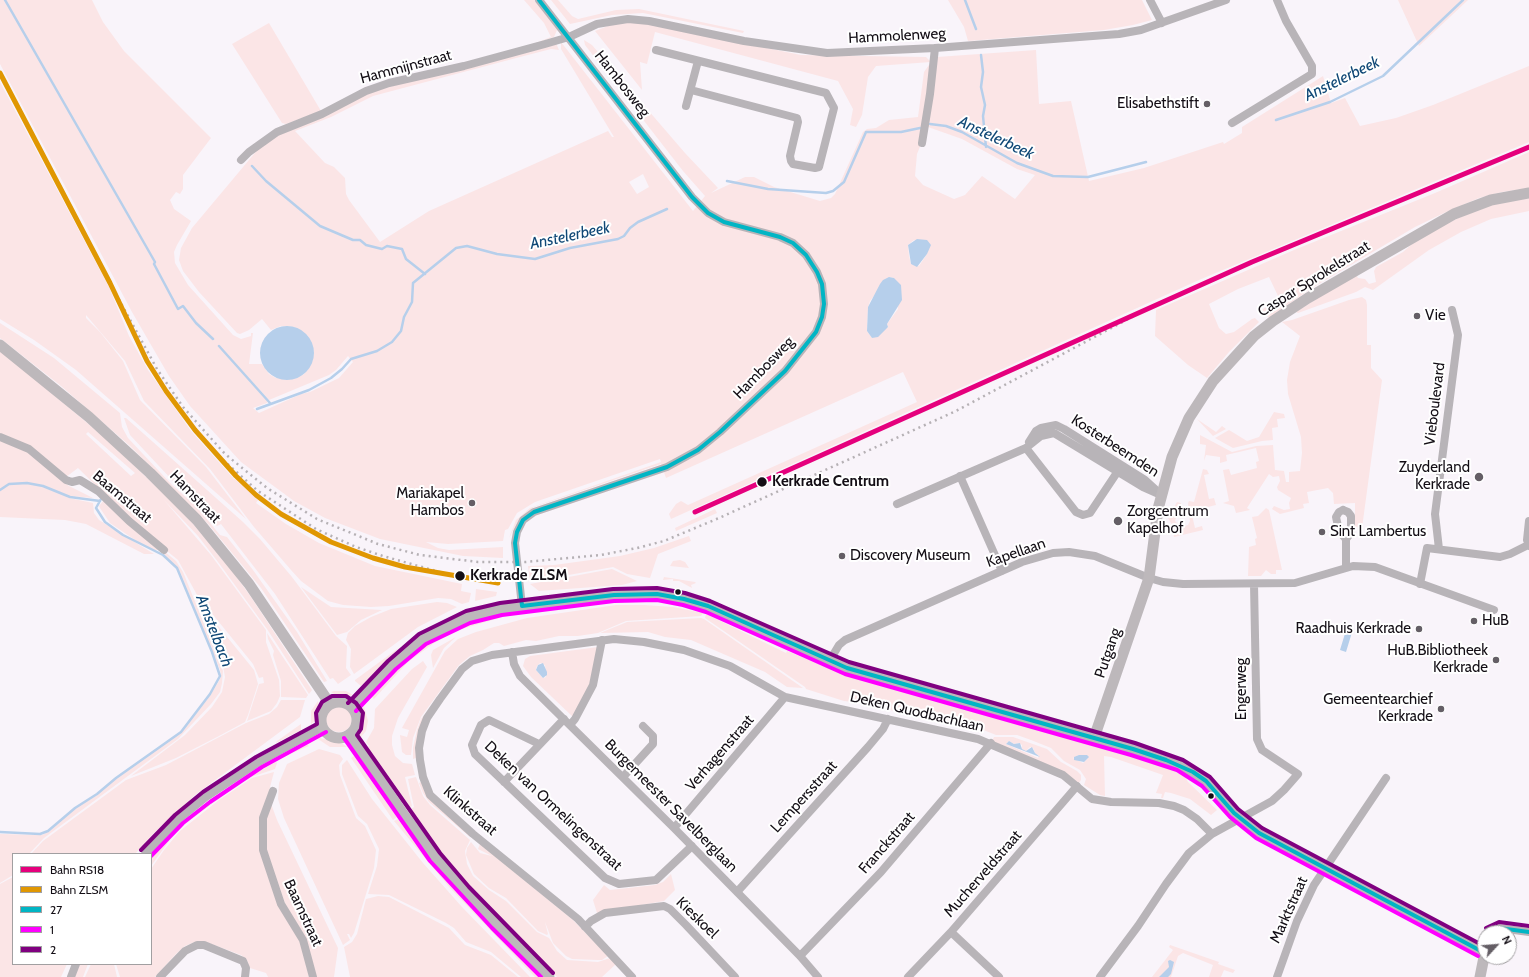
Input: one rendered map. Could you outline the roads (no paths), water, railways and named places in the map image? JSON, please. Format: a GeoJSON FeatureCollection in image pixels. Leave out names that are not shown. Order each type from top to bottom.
{"type":"FeatureCollection","features":[{"type":"Feature","properties":{"kind":"main road","name":"Caspar Sprokelstraat"},"geometry":{"type":"LineString","coordinates":[[1149,578],[1161,495],[1179,439],[1192,413],[1213,381],[1230,360],[1265,327],[1314,294],[1454,214],[1491,200],[1529,193]]}},
{"type":"Feature","properties":{"kind":"main road","name":"Hamstraat"},"geometry":{"type":"LineString","coordinates":[[0,344],[89,417],[150,473],[197,520],[249,584],[330,704]]}},
{"type":"Feature","properties":{"kind":"main road","name":"Putgang"},"geometry":{"type":"LineString","coordinates":[[1094,738],[1149,578]]}},
{"type":"Feature","properties":{"kind":"main road"},"geometry":{"type":"LineString","coordinates":[[352,707],[400,658],[429,635],[474,615],[522,606],[614,595],[657,594],[674,596],[708,606],[865,674],[1094,738],[1166,760],[1192,772],[1216,792],[1240,819],[1259,833],[1324,868],[1477,943]]}},
{"type":"Feature","properties":{"kind":"main road"},"geometry":{"type":"LineString","coordinates":[[339,702],[352,707],[357,720],[355,728],[349,735],[334,737],[326,731],[323,727],[322,714],[330,704],[339,702]]}},
{"type":"Feature","properties":{"kind":"main road"},"geometry":{"type":"LineString","coordinates":[[349,735],[403,814],[435,856],[491,919],[549,977]]}},
{"type":"Feature","properties":{"kind":"main road"},"geometry":{"type":"LineString","coordinates":[[1480,977],[1483,965]]}},
{"type":"Feature","properties":{"kind":"street","name":"Hambosweg"},"geometry":{"type":"LineString","coordinates":[[522,606],[515,543],[517,532],[523,520],[534,512],[667,467],[698,450],[720,432],[785,371],[816,332],[822,317],[824,304],[822,284],[817,272],[806,255],[793,243],[780,237],[724,222],[700,205],[539,0]]}},
{"type":"Feature","properties":{"kind":"street"},"geometry":{"type":"LineString","coordinates":[[1150,0],[1162,23]]}},
{"type":"Feature","properties":{"kind":"street","name":"Hammolenweg"},"geometry":{"type":"LineString","coordinates":[[569,37],[597,24],[628,20],[684,28],[770,46],[827,53],[935,48],[1119,34],[1141,30],[1226,0]]}},
{"type":"Feature","properties":{"kind":"street"},"geometry":{"type":"LineString","coordinates":[[1232,123],[1312,74],[1312,66],[1286,21],[1277,0]]}},
{"type":"Feature","properties":{"kind":"street","name":"Hammijnstraat"},"geometry":{"type":"LineString","coordinates":[[241,160],[249,152],[277,132],[322,114],[366,91],[569,37]]}},
{"type":"Feature","properties":{"kind":"street"},"geometry":{"type":"LineString","coordinates":[[922,143],[935,48]]}},
{"type":"Feature","properties":{"kind":"street"},"geometry":{"type":"LineString","coordinates":[[656,50],[826,93],[834,108],[819,167],[815,168],[794,164],[791,161],[790,156],[798,122],[797,118],[691,90]]}},
{"type":"Feature","properties":{"kind":"street"},"geometry":{"type":"LineString","coordinates":[[686,106],[698,61]]}},
{"type":"Feature","properties":{"kind":"street","name":"Vieboulevard"},"geometry":{"type":"LineString","coordinates":[[1439,550],[1435,514],[1458,335],[1452,310]]}},
{"type":"Feature","properties":{"kind":"street","name":"Kosterbeemden"},"geometry":{"type":"LineString","coordinates":[[897,504],[1026,448],[1041,436],[1054,433],[1119,468],[1142,487],[1161,495]]}},
{"type":"Feature","properties":{"kind":"street","name":"Baamstraat"},"geometry":{"type":"LineString","coordinates":[[0,437],[29,449],[66,480],[72,482],[80,480],[98,491],[129,521],[164,550]]}},
{"type":"Feature","properties":{"kind":"street"},"geometry":{"type":"LineString","coordinates":[[1026,448],[1080,515],[1087,515],[1090,513],[1119,468]]}},
{"type":"Feature","properties":{"kind":"street"},"geometry":{"type":"LineString","coordinates":[[960,476],[1002,571]]}},
{"type":"Feature","properties":{"kind":"street"},"geometry":{"type":"LineString","coordinates":[[1420,584],[1427,548],[1500,557],[1529,546],[1529,521]]}},
{"type":"Feature","properties":{"kind":"street"},"geometry":{"type":"LineString","coordinates":[[1346,539],[1346,567]]}},
{"type":"Feature","properties":{"kind":"street","name":"Kapellaan"},"geometry":{"type":"LineString","coordinates":[[830,660],[839,645],[845,640],[1036,557],[1069,552],[1095,556],[1149,578],[1176,584],[1254,584],[1295,582],[1346,567],[1361,565],[1375,566],[1420,584],[1494,610]]}},
{"type":"Feature","properties":{"kind":"street","name":"Engerweg"},"geometry":{"type":"LineString","coordinates":[[1240,819],[1278,795],[1298,774],[1262,750],[1256,739],[1257,666],[1254,584]]}},
{"type":"Feature","properties":{"kind":"street","name":"Deken Quodbachlaan"},"geometry":{"type":"LineString","coordinates":[[512,652],[602,640],[625,639],[694,653],[730,666],[786,696],[968,736],[991,743],[1063,775],[1092,799],[1111,802],[1159,803],[1174,806],[1184,810],[1197,819],[1212,834]]}},
{"type":"Feature","properties":{"kind":"street"},"geometry":{"type":"LineString","coordinates":[[504,782],[539,744],[567,722],[575,719],[593,685],[602,640]]}},
{"type":"Feature","properties":{"kind":"street","name":"Burgemeester Savelberglaan"},"geometry":{"type":"LineString","coordinates":[[512,652],[514,664],[520,676],[692,846],[800,956],[818,977]]}},
{"type":"Feature","properties":{"kind":"street","name":"Klinkstraat"},"geometry":{"type":"LineString","coordinates":[[512,652],[492,655],[472,661],[462,669],[440,699],[424,724],[420,740],[419,753],[422,777],[434,800],[585,927],[632,977]]}},
{"type":"Feature","properties":{"kind":"street","name":"Verhagenstraat"},"geometry":{"type":"LineString","coordinates":[[674,828],[786,696]]}},
{"type":"Feature","properties":{"kind":"street","name":"Lempersstraat"},"geometry":{"type":"LineString","coordinates":[[737,892],[868,747],[883,729],[888,719]]}},
{"type":"Feature","properties":{"kind":"street","name":"Deken van Ormelingenstraat"},"geometry":{"type":"LineString","coordinates":[[539,744],[495,721],[489,720],[484,722],[472,742],[472,749],[504,782],[600,874],[615,883],[656,880],[692,846]]}},
{"type":"Feature","properties":{"kind":"street"},"geometry":{"type":"LineString","coordinates":[[623,777],[653,744],[653,736],[643,726]]}},
{"type":"Feature","properties":{"kind":"street"},"geometry":{"type":"LineString","coordinates":[[146,853],[179,820],[206,798],[259,762],[323,727]]}},
{"type":"Feature","properties":{"kind":"street","name":"Franckstraat"},"geometry":{"type":"LineString","coordinates":[[800,956],[881,872],[991,743]]}},
{"type":"Feature","properties":{"kind":"street","name":"Marktstraat"},"geometry":{"type":"LineString","coordinates":[[1277,977],[1297,921],[1314,885],[1386,778]]}},
{"type":"Feature","properties":{"kind":"street","name":"Mucherveldstraat"},"geometry":{"type":"LineString","coordinates":[[908,977],[951,932],[1077,786]]}},
{"type":"Feature","properties":{"kind":"street","name":"Baamstraat"},"geometry":{"type":"LineString","coordinates":[[273,791],[263,818],[263,850],[281,904],[303,940],[313,977]]}},
{"type":"Feature","properties":{"kind":"street"},"geometry":{"type":"LineString","coordinates":[[1100,977],[1189,853],[1212,834],[1240,819]]}},
{"type":"Feature","properties":{"kind":"street","name":"Kieskoel"},"geometry":{"type":"LineString","coordinates":[[585,927],[594,918],[605,913],[664,906],[670,909],[735,977]]}},
{"type":"Feature","properties":{"kind":"street"},"geometry":{"type":"LineString","coordinates":[[1517,930],[1529,932]]}},
{"type":"Feature","properties":{"kind":"street"},"geometry":{"type":"LineString","coordinates":[[951,932],[999,977]]}},
{"type":"Feature","properties":{"kind":"street"},"geometry":{"type":"LineString","coordinates":[[160,977],[185,951],[196,945],[204,945],[243,961],[246,968],[245,977]]}},
{"type":"Feature","properties":{"kind":"street"},"geometry":{"type":"LineString","coordinates":[[71,977],[76,965]]}},
{"type":"Feature","properties":{"kind":"water"},"geometry":{"type":"Polygon","coordinates":[[[917,239],[927,240],[931,245],[927,254],[917,267],[911,264],[908,245],[917,239]]]}},
{"type":"Feature","properties":{"kind":"water"},"geometry":{"type":"Polygon","coordinates":[[[889,277],[894,278],[901,285],[902,300],[887,324],[888,327],[878,337],[872,338],[867,331],[868,307],[880,284],[883,280],[889,277]]]}},
{"type":"Feature","properties":{"kind":"water"},"geometry":{"type":"Polygon","coordinates":[[[282,326],[292,326],[302,330],[310,338],[314,348],[314,358],[310,368],[302,376],[292,380],[282,380],[272,376],[264,368],[260,358],[260,348],[264,338],[272,330],[282,326]]]}},
{"type":"Feature","properties":{"kind":"water"},"geometry":{"type":"Polygon","coordinates":[[[1347,627],[1353,629],[1346,652],[1340,650],[1347,627]]]}},
{"type":"Feature","properties":{"kind":"water"},"geometry":{"type":"Polygon","coordinates":[[[543,663],[547,675],[543,678],[536,670],[538,665],[543,663]]]}},
{"type":"Feature","properties":{"kind":"water"},"geometry":{"type":"Polygon","coordinates":[[[1009,741],[1014,744],[1020,743],[1022,749],[1026,751],[1032,747],[1035,753],[1040,757],[1006,744],[1009,741]]]}},
{"type":"Feature","properties":{"kind":"water"},"geometry":{"type":"Polygon","coordinates":[[[1079,755],[1087,755],[1089,757],[1084,762],[1074,760],[1074,757],[1079,755]]]}},
{"type":"Feature","properties":{"kind":"water"},"geometry":{"type":"Polygon","coordinates":[[[1170,960],[1174,962],[1171,974],[1168,977],[1159,977],[1169,967],[1168,961],[1170,960]]]}},
{"type":"Feature","properties":{"kind":"waterway"},"geometry":{"type":"LineString","coordinates":[[5,0],[155,262],[154,264],[178,309],[183,306],[196,323],[213,339]]}},
{"type":"Feature","properties":{"kind":"waterway"},"geometry":{"type":"LineString","coordinates":[[965,0],[976,29]]}},
{"type":"Feature","properties":{"kind":"waterway","name":"Anstelerbeek"},"geometry":{"type":"LineString","coordinates":[[1276,120],[1330,102],[1383,76],[1463,0]]}},
{"type":"Feature","properties":{"kind":"waterway"},"geometry":{"type":"LineString","coordinates":[[981,55],[983,72],[981,87],[985,105],[983,116],[986,147]]}},
{"type":"Feature","properties":{"kind":"waterway","name":"Anstelerbeek"},"geometry":{"type":"LineString","coordinates":[[930,124],[946,126],[962,132],[1017,163],[1053,176],[1088,177],[1146,162]]}},
{"type":"Feature","properties":{"kind":"waterway","name":"Anstelerbeek"},"geometry":{"type":"LineString","coordinates":[[727,181],[768,189],[826,193],[833,191],[844,182],[866,132],[901,132],[920,128]]}},
{"type":"Feature","properties":{"kind":"waterway"},"geometry":{"type":"LineString","coordinates":[[252,166],[266,181],[320,226],[353,240],[360,240],[366,245],[382,249],[387,246],[402,249],[406,259],[425,274]]}},
{"type":"Feature","properties":{"kind":"waterway","name":"Anstelerbeek"},"geometry":{"type":"LineString","coordinates":[[257,409],[309,390],[331,378],[351,359],[377,351],[392,342],[401,331],[404,317],[412,302],[413,283],[456,248],[467,246],[497,254],[535,259],[570,248],[618,239],[624,236],[630,228],[638,222],[667,209]]}},
{"type":"Feature","properties":{"kind":"waterway"},"geometry":{"type":"LineString","coordinates":[[219,346],[270,403]]}},
{"type":"Feature","properties":{"kind":"waterway"},"geometry":{"type":"LineString","coordinates":[[0,490],[9,484],[27,483],[43,486],[70,497],[100,501]]}},
{"type":"Feature","properties":{"kind":"waterway","name":"Amstelbach"},"geometry":{"type":"LineString","coordinates":[[0,832],[40,834],[48,831],[75,808],[97,794],[116,778],[181,732],[210,694],[220,676],[212,652],[177,568],[163,555],[123,535],[105,522],[96,508],[101,499]]}},
{"type":"Feature","properties":{"kind":"railway"},"geometry":{"type":"LineString","coordinates":[[110,283],[157,369],[183,407],[225,454],[267,488],[317,519],[378,544],[420,555],[478,562],[525,562],[601,555],[664,541],[719,518],[956,411],[1145,310]]}},
{"type":"Feature","properties":{"kind":"railway"},"geometry":{"type":"LineString","coordinates":[[214,452],[258,491],[316,529],[356,547],[461,578]]}},
{"type":"Feature","properties":{"kind":"rail line","name":"ZLSM"},"geometry":{"type":"LineString","coordinates":[[0,73],[110,283],[147,361],[166,391],[195,430],[236,476],[256,495],[281,514],[331,542],[373,558],[405,567],[498,583]]}},
{"type":"Feature","properties":{"kind":"rail line","name":"RS18"},"geometry":{"type":"LineString","coordinates":[[695,512],[1252,262],[1529,147]]}},
{"type":"Feature","properties":{"kind":"place","name":"Elisabethstift"},"geometry":{"type":"Point","coordinates":[1207,104]}},
{"type":"Feature","properties":{"kind":"place","name":"Vie"},"geometry":{"type":"Point","coordinates":[1417,316]}},
{"type":"Feature","properties":{"kind":"place","name":"Zuyderland Kerkrade"},"geometry":{"type":"Point","coordinates":[1479,477]}},
{"type":"Feature","properties":{"kind":"place","name":"Kerkrade Centrum"},"geometry":{"type":"Point","coordinates":[762,482]}},
{"type":"Feature","properties":{"kind":"place","name":"Mariakapel Hambos"},"geometry":{"type":"Point","coordinates":[472,503]}},
{"type":"Feature","properties":{"kind":"place","name":"Zorgcentrum Kapelhof"},"geometry":{"type":"Point","coordinates":[1118,521]}},
{"type":"Feature","properties":{"kind":"place","name":"Sint Lambertus"},"geometry":{"type":"Point","coordinates":[1322,532]}},
{"type":"Feature","properties":{"kind":"place","name":"Discovery Museum"},"geometry":{"type":"Point","coordinates":[842,556]}},
{"type":"Feature","properties":{"kind":"place","name":"Kerkrade ZLSM"},"geometry":{"type":"Point","coordinates":[460,576]}},
{"type":"Feature","properties":{"kind":"place","name":"HuB"},"geometry":{"type":"Point","coordinates":[1474,621]}},
{"type":"Feature","properties":{"kind":"place","name":"Raadhuis Kerkrade"},"geometry":{"type":"Point","coordinates":[1419,629]}},
{"type":"Feature","properties":{"kind":"place","name":"HuB.Bibliotheek Kerkrade"},"geometry":{"type":"Point","coordinates":[1496,660]}},
{"type":"Feature","properties":{"kind":"place","name":"Gemeentearchief Kerkrade"},"geometry":{"type":"Point","coordinates":[1441,709]}}]}
